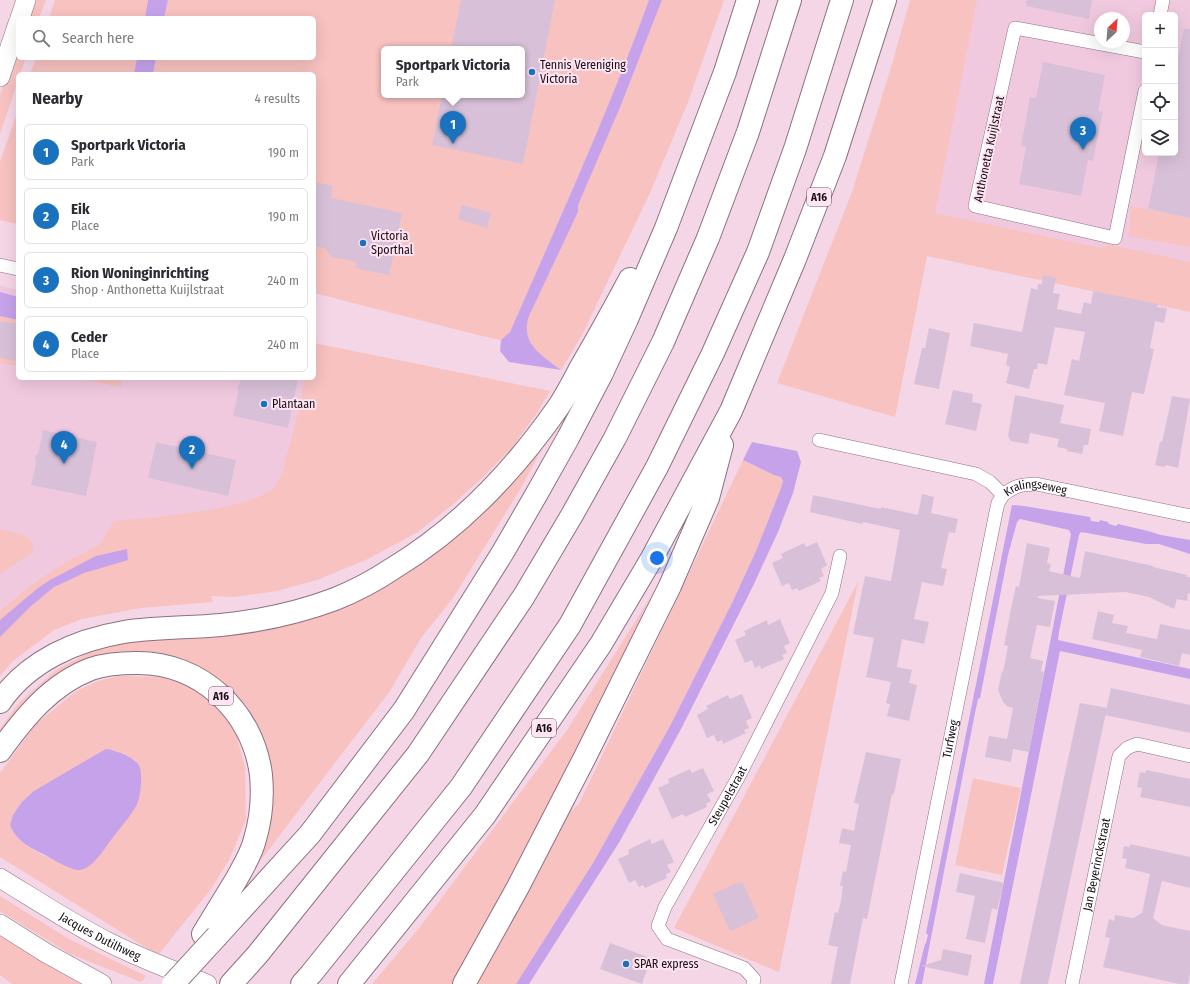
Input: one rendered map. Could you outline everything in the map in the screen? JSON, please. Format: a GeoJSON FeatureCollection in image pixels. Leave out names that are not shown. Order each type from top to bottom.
{"type":"FeatureCollection","features":[{"type":"Feature","properties":{"kind":"highway","name":"A16"},"geometry":{"type":"LineString","coordinates":[[172,984],[210,935],[310,834],[404,710],[503,552],[577,421],[597,360],[681,189],[725,72],[748,0]]}},
{"type":"Feature","properties":{"kind":"highway"},"geometry":{"type":"LineString","coordinates":[[231,984],[258,954],[418,754],[524,596],[572,515],[619,430],[663,342],[708,238],[748,132],[790,0]]}},
{"type":"Feature","properties":{"kind":"highway"},"geometry":{"type":"LineString","coordinates":[[307,979],[461,787],[570,624],[657,468],[700,381],[758,252],[796,149],[842,0]]}},
{"type":"Feature","properties":{"kind":"highway","name":"A16"},"geometry":{"type":"LineString","coordinates":[[348,984],[485,815],[597,651],[714,453],[796,259],[835,156],[885,0]]}},
{"type":"Feature","properties":{"kind":"highway","name":"A16"},"geometry":{"type":"LineString","coordinates":[[0,702],[23,676],[38,665],[53,655],[90,640],[124,632],[222,625],[295,613],[335,599],[376,580],[433,543],[485,497],[509,471],[560,404],[597,360]]}},
{"type":"Feature","properties":{"kind":"highway","name":"A16"},"geometry":{"type":"LineString","coordinates":[[464,984],[518,887],[585,757],[670,586],[708,498],[714,453]]}},
{"type":"Feature","properties":{"kind":"highway","name":"A16"},"geometry":{"type":"LineString","coordinates":[[0,751],[17,728],[36,706],[48,695],[76,676],[91,669],[109,664],[148,662],[185,672],[206,682],[223,698],[240,718],[256,754],[261,776],[260,819],[255,840],[248,858],[228,893],[210,935]]}},
{"type":"Feature","properties":{"kind":"main road"},"geometry":{"type":"LineString","coordinates":[[0,55],[16,24]]}},
{"type":"Feature","properties":{"kind":"main road"},"geometry":{"type":"LineString","coordinates":[[0,77],[16,28]]}},
{"type":"Feature","properties":{"kind":"main road","name":"Jacques Dutilhweg"},"geometry":{"type":"LineString","coordinates":[[0,878],[108,942],[207,984]]}},
{"type":"Feature","properties":{"kind":"main road"},"geometry":{"type":"LineString","coordinates":[[0,924],[46,953],[102,984]]}},
{"type":"Feature","properties":{"kind":"street"},"geometry":{"type":"LineString","coordinates":[[1161,12],[1163,0]]}},
{"type":"Feature","properties":{"kind":"street","name":"Anthonetta Kuijlstraat"},"geometry":{"type":"LineString","coordinates":[[1142,51],[1014,28],[975,206],[1115,238],[1142,106]]}},
{"type":"Feature","properties":{"kind":"street"},"geometry":{"type":"LineString","coordinates":[[0,265],[16,269]]}},
{"type":"Feature","properties":{"kind":"street","name":"Kralingseweg"},"geometry":{"type":"LineString","coordinates":[[819,440],[976,474],[990,482],[1003,495],[1013,487],[1036,484],[1190,516]]}},
{"type":"Feature","properties":{"kind":"street","name":"Turfweg"},"geometry":{"type":"LineString","coordinates":[[901,984],[996,512],[998,503],[1003,495]]}},
{"type":"Feature","properties":{"kind":"street","name":"Steupelstraat"},"geometry":{"type":"LineString","coordinates":[[753,984],[754,979],[744,968],[667,939],[658,926],[665,907],[739,776],[832,593],[840,556]]}},
{"type":"Feature","properties":{"kind":"street","name":"Jan Beyerinckstraat"},"geometry":{"type":"LineString","coordinates":[[1072,984],[1119,756],[1127,748],[1138,744],[1190,756]]}},
{"type":"Feature","properties":{"kind":"shaded area"},"geometry":{"type":"Polygon","coordinates":[[[34,0],[46,0],[40,16],[28,16],[34,0]]]}},
{"type":"Feature","properties":{"kind":"shaded area"},"geometry":{"type":"Polygon","coordinates":[[[55,0],[148,0],[145,16],[50,16],[55,0]]]}},
{"type":"Feature","properties":{"kind":"shaded area"},"geometry":{"type":"Polygon","coordinates":[[[148,0],[168,0],[164,16],[145,16],[148,0]]]}},
{"type":"Feature","properties":{"kind":"shaded area"},"geometry":{"type":"Polygon","coordinates":[[[168,0],[649,0],[600,126],[510,332],[501,340],[316,294],[316,72],[153,72],[156,60],[316,60],[316,16],[164,16],[168,0]]]}},
{"type":"Feature","properties":{"kind":"shaded area"},"geometry":{"type":"Polygon","coordinates":[[[649,0],[662,0],[621,105],[578,205],[578,212],[529,316],[527,326],[528,334],[534,348],[561,370],[509,362],[500,351],[501,340],[510,332],[600,126],[649,0]]]}},
{"type":"Feature","properties":{"kind":"shaded area"},"geometry":{"type":"Polygon","coordinates":[[[662,0],[724,0],[688,102],[650,193],[582,335],[561,370],[534,348],[528,334],[527,326],[529,316],[578,212],[577,205],[621,105],[662,0]]]}},
{"type":"Feature","properties":{"kind":"shaded area"},"geometry":{"type":"Polygon","coordinates":[[[910,0],[977,0],[935,213],[1100,248],[1111,245],[1190,262],[1190,312],[927,256],[895,417],[777,383],[852,192],[890,71],[910,0]]]}},
{"type":"Feature","properties":{"kind":"shaded area"},"geometry":{"type":"Polygon","coordinates":[[[937,0],[1190,0],[1190,278],[879,204],[937,0]]]}},
{"type":"Feature","properties":{"kind":"shaded area"},"geometry":{"type":"Polygon","coordinates":[[[16,50],[16,60],[25,60],[21,72],[16,72],[16,87],[0,134],[0,95],[16,50]]]}},
{"type":"Feature","properties":{"kind":"shaded area"},"geometry":{"type":"Polygon","coordinates":[[[35,60],[137,60],[134,72],[31,72],[35,60]]]}},
{"type":"Feature","properties":{"kind":"shaded area"},"geometry":{"type":"Polygon","coordinates":[[[137,60],[156,60],[153,72],[134,72],[137,60]]]}},
{"type":"Feature","properties":{"kind":"shaded area"},"geometry":{"type":"Polygon","coordinates":[[[16,116],[16,224],[0,220],[0,162],[16,116]]]}},
{"type":"Feature","properties":{"kind":"shaded area"},"geometry":{"type":"Polygon","coordinates":[[[1131,206],[1190,218],[1190,247],[1129,236],[1131,206]]]}},
{"type":"Feature","properties":{"kind":"shaded area"},"geometry":{"type":"Polygon","coordinates":[[[0,286],[16,290],[16,380],[316,379],[414,433],[104,572],[0,657],[0,286]]]}},
{"type":"Feature","properties":{"kind":"shaded area"},"geometry":{"type":"Polygon","coordinates":[[[0,292],[16,296],[16,320],[0,316],[0,292]]]}},
{"type":"Feature","properties":{"kind":"shaded area"},"geometry":{"type":"Polygon","coordinates":[[[0,316],[16,320],[16,366],[0,363],[0,316]]]}},
{"type":"Feature","properties":{"kind":"shaded area"},"geometry":{"type":"Polygon","coordinates":[[[316,343],[550,391],[537,413],[511,449],[481,479],[452,505],[418,532],[368,559],[317,580],[277,591],[233,597],[211,596],[213,602],[141,608],[82,619],[54,630],[13,661],[0,676],[0,637],[30,607],[54,587],[84,573],[127,560],[96,556],[0,620],[0,611],[34,583],[63,564],[100,544],[114,521],[174,515],[224,507],[264,494],[275,486],[281,476],[297,418],[305,380],[316,380],[316,343]]]}},
{"type":"Feature","properties":{"kind":"shaded area"},"geometry":{"type":"Polygon","coordinates":[[[86,380],[123,380],[121,387],[86,380]]]}},
{"type":"Feature","properties":{"kind":"shaded area"},"geometry":{"type":"Polygon","coordinates":[[[547,439],[521,488],[453,598],[421,638],[390,691],[257,865],[255,862],[270,805],[270,766],[266,747],[247,707],[229,687],[199,667],[176,657],[149,651],[123,651],[88,659],[0,734],[0,729],[19,703],[56,670],[90,652],[125,643],[374,589],[547,439]]]}},
{"type":"Feature","properties":{"kind":"shaded area"},"geometry":{"type":"Polygon","coordinates":[[[752,442],[797,451],[801,462],[793,493],[778,532],[753,586],[681,729],[620,841],[529,984],[516,984],[593,863],[670,726],[732,603],[756,551],[783,481],[781,477],[743,460],[752,442]]]}},
{"type":"Feature","properties":{"kind":"shaded area"},"geometry":{"type":"Polygon","coordinates":[[[743,460],[781,477],[783,480],[781,488],[756,551],[732,603],[670,726],[593,863],[516,984],[476,984],[529,891],[567,814],[579,804],[743,460]]]}},
{"type":"Feature","properties":{"kind":"shaded area"},"geometry":{"type":"Polygon","coordinates":[[[1012,505],[1090,517],[1091,521],[1099,522],[1100,520],[1116,526],[1118,524],[1161,535],[1190,540],[1190,554],[1159,544],[1146,544],[1081,532],[1079,535],[1058,640],[1190,669],[1190,679],[1060,651],[993,984],[984,984],[1071,534],[1069,530],[1020,519],[1017,522],[1008,555],[980,698],[978,699],[975,713],[922,984],[915,984],[928,935],[926,933],[1012,505]]]}},
{"type":"Feature","properties":{"kind":"shaded area"},"geometry":{"type":"Polygon","coordinates":[[[0,529],[25,535],[33,544],[33,552],[0,574],[0,529]]]}},
{"type":"Feature","properties":{"kind":"shaded area"},"geometry":{"type":"Polygon","coordinates":[[[127,549],[128,560],[84,573],[54,587],[30,607],[0,637],[0,620],[38,588],[50,580],[96,556],[127,549]]]}},
{"type":"Feature","properties":{"kind":"shaded area"},"geometry":{"type":"Polygon","coordinates":[[[858,582],[779,972],[674,928],[858,582]]]}},
{"type":"Feature","properties":{"kind":"shaded area"},"geometry":{"type":"Polygon","coordinates":[[[650,598],[549,811],[453,984],[372,984],[420,927],[567,730],[650,598]]]}},
{"type":"Feature","properties":{"kind":"shaded area"},"geometry":{"type":"Polygon","coordinates":[[[119,676],[161,677],[190,686],[209,700],[234,727],[245,767],[246,820],[229,860],[211,889],[158,955],[0,857],[0,773],[36,724],[75,692],[98,681],[119,676]],[[114,750],[10,825],[13,832],[21,841],[35,851],[78,870],[140,766],[135,760],[114,750]]]}},
{"type":"Feature","properties":{"kind":"shaded area"},"geometry":{"type":"Polygon","coordinates":[[[106,749],[124,754],[137,762],[141,773],[140,790],[138,800],[133,811],[95,861],[85,868],[76,870],[33,849],[19,839],[10,825],[13,815],[22,802],[34,791],[106,749]]]}},
{"type":"Feature","properties":{"kind":"shaded area"},"geometry":{"type":"Polygon","coordinates":[[[973,778],[1021,788],[1002,875],[955,865],[973,778]]]}},
{"type":"Feature","properties":{"kind":"shaded area"},"geometry":{"type":"Polygon","coordinates":[[[0,896],[69,939],[146,976],[141,982],[70,954],[0,911],[0,896]]]}},
{"type":"Feature","properties":{"kind":"shaded area"},"geometry":{"type":"Polygon","coordinates":[[[0,933],[61,973],[81,984],[12,984],[0,975],[0,933]]]}},
{"type":"Feature","properties":{"kind":"building","name":"Tennis Vereniging Victoria"},"geometry":{"type":"Polygon","coordinates":[[[461,0],[555,0],[523,164],[432,145],[441,98],[525,98],[525,46],[452,46],[461,0]]]}},
{"type":"Feature","properties":{"kind":"building"},"geometry":{"type":"Polygon","coordinates":[[[1026,0],[1092,0],[1089,19],[1026,6],[1026,0]]]}},
{"type":"Feature","properties":{"kind":"building"},"geometry":{"type":"Polygon","coordinates":[[[1184,29],[1190,29],[1190,218],[1148,209],[1158,156],[1178,156],[1178,58],[1184,29]]]}},
{"type":"Feature","properties":{"kind":"building"},"geometry":{"type":"Polygon","coordinates":[[[1043,62],[1105,75],[1098,111],[1103,112],[1093,161],[1088,160],[1081,196],[1019,184],[1026,147],[1021,146],[1030,97],[1036,98],[1043,62]]]}},
{"type":"Feature","properties":{"kind":"building"},"geometry":{"type":"Polygon","coordinates":[[[316,182],[333,186],[331,198],[402,213],[389,275],[355,268],[357,262],[331,257],[325,248],[316,246],[316,182]]]}},
{"type":"Feature","properties":{"kind":"building"},"geometry":{"type":"Polygon","coordinates":[[[462,205],[491,213],[487,228],[458,219],[462,205]]]}},
{"type":"Feature","properties":{"kind":"building"},"geometry":{"type":"Polygon","coordinates":[[[1043,275],[1056,278],[1053,293],[1060,294],[1057,309],[1081,314],[1084,302],[1091,304],[1093,291],[1158,304],[1157,307],[1167,308],[1164,323],[1155,321],[1150,348],[1154,349],[1144,394],[1132,392],[1123,436],[1099,431],[1105,403],[1064,395],[1072,359],[1079,361],[1085,332],[1055,327],[1047,365],[1038,363],[1037,369],[1034,369],[1029,389],[1006,383],[1010,367],[1006,365],[1008,354],[970,346],[974,323],[1022,332],[1031,288],[1037,290],[1038,284],[1042,284],[1043,275]]]}},
{"type":"Feature","properties":{"kind":"building"},"geometry":{"type":"Polygon","coordinates":[[[0,321],[16,324],[16,361],[0,358],[0,321]]]}},
{"type":"Feature","properties":{"kind":"building"},"geometry":{"type":"Polygon","coordinates":[[[929,328],[950,333],[939,389],[914,384],[922,348],[925,348],[929,328]]]}},
{"type":"Feature","properties":{"kind":"building","name":"Plantaan"},"geometry":{"type":"Polygon","coordinates":[[[240,380],[298,380],[288,428],[233,416],[238,393],[237,388],[240,380]]]}},
{"type":"Feature","properties":{"kind":"building"},"geometry":{"type":"Polygon","coordinates":[[[953,390],[973,394],[972,402],[982,404],[976,431],[945,424],[953,390]]]}},
{"type":"Feature","properties":{"kind":"building"},"geometry":{"type":"Polygon","coordinates":[[[1015,395],[1064,405],[1060,423],[1091,429],[1088,445],[1084,445],[1082,454],[1057,447],[1059,439],[1030,433],[1028,444],[1011,441],[1008,436],[1015,395]]]}},
{"type":"Feature","properties":{"kind":"building"},"geometry":{"type":"Polygon","coordinates":[[[1172,396],[1190,399],[1178,468],[1166,465],[1164,467],[1155,465],[1160,442],[1162,442],[1172,396]]]}},
{"type":"Feature","properties":{"kind":"building"},"geometry":{"type":"Polygon","coordinates":[[[43,430],[97,442],[86,496],[31,485],[36,464],[35,456],[38,454],[43,430]]]}},
{"type":"Feature","properties":{"kind":"building"},"geometry":{"type":"Polygon","coordinates":[[[156,442],[236,460],[228,496],[148,478],[156,442]]]}},
{"type":"Feature","properties":{"kind":"building"},"geometry":{"type":"Polygon","coordinates":[[[922,494],[934,497],[931,513],[958,519],[955,533],[949,532],[941,568],[947,569],[943,586],[922,582],[914,619],[929,622],[924,644],[902,639],[897,667],[912,670],[909,683],[917,685],[909,721],[887,716],[890,704],[886,703],[891,682],[866,677],[874,638],[853,634],[865,576],[891,581],[900,530],[863,522],[862,524],[810,512],[813,495],[918,515],[922,494]]]}},
{"type":"Feature","properties":{"kind":"building"},"geometry":{"type":"Polygon","coordinates":[[[817,542],[827,565],[821,569],[824,576],[819,578],[821,581],[799,591],[797,588],[792,590],[789,583],[782,586],[772,563],[783,558],[781,554],[804,543],[806,547],[817,542]]]}},
{"type":"Feature","properties":{"kind":"building"},"geometry":{"type":"Polygon","coordinates":[[[1027,543],[1050,548],[1047,563],[1051,564],[1049,571],[1080,578],[1085,551],[1187,575],[1187,577],[1190,577],[1190,594],[1188,593],[1187,601],[1177,599],[1174,609],[1149,597],[1126,592],[1038,596],[1038,598],[1055,601],[1050,627],[1037,625],[1030,658],[1043,661],[1041,671],[1044,672],[1029,752],[1013,749],[1011,762],[985,757],[989,736],[1007,739],[1013,708],[1007,706],[1003,702],[998,690],[1008,646],[1004,645],[1012,604],[1016,586],[1019,587],[1027,543]]]}},
{"type":"Feature","properties":{"kind":"building"},"geometry":{"type":"Polygon","coordinates":[[[1098,611],[1114,615],[1112,623],[1128,626],[1126,633],[1157,639],[1160,624],[1190,630],[1190,655],[1182,653],[1179,666],[1140,657],[1142,650],[1092,639],[1098,611]]]}},
{"type":"Feature","properties":{"kind":"building"},"geometry":{"type":"Polygon","coordinates":[[[780,619],[790,643],[784,646],[787,653],[782,655],[784,659],[761,669],[760,665],[755,668],[752,660],[745,663],[735,640],[746,635],[744,631],[767,620],[768,625],[780,619]]]}},
{"type":"Feature","properties":{"kind":"building"},"geometry":{"type":"Polygon","coordinates":[[[1111,688],[1190,705],[1190,733],[1105,715],[1111,688]]]}},
{"type":"Feature","properties":{"kind":"building"},"geometry":{"type":"Polygon","coordinates":[[[742,694],[752,718],[746,721],[749,728],[744,730],[746,733],[723,744],[722,740],[717,742],[714,735],[707,738],[697,715],[708,709],[706,706],[728,695],[730,699],[742,694]]]}},
{"type":"Feature","properties":{"kind":"building"},"geometry":{"type":"Polygon","coordinates":[[[1080,703],[1107,708],[1048,984],[1020,984],[1080,703]]]}},
{"type":"Feature","properties":{"kind":"building"},"geometry":{"type":"Polygon","coordinates":[[[866,752],[901,759],[894,794],[892,794],[867,919],[863,918],[850,984],[831,984],[838,947],[828,945],[835,912],[838,913],[841,900],[843,886],[840,886],[843,871],[846,872],[851,845],[839,843],[842,828],[854,831],[859,804],[854,803],[866,752]]]}},
{"type":"Feature","properties":{"kind":"building"},"geometry":{"type":"Polygon","coordinates":[[[703,768],[714,791],[707,794],[711,801],[706,804],[707,807],[685,817],[683,814],[672,819],[658,788],[669,783],[668,779],[690,769],[692,773],[703,768]]]}},
{"type":"Feature","properties":{"kind":"building"},"geometry":{"type":"Polygon","coordinates":[[[1146,770],[1190,779],[1190,807],[1140,797],[1142,788],[1137,787],[1140,772],[1145,773],[1146,770]]]}},
{"type":"Feature","properties":{"kind":"building"},"geometry":{"type":"Polygon","coordinates":[[[650,839],[652,844],[663,839],[674,862],[667,865],[671,872],[666,874],[667,878],[645,888],[643,885],[639,887],[635,880],[629,883],[618,859],[629,854],[628,850],[650,839]]]}},
{"type":"Feature","properties":{"kind":"building"},"geometry":{"type":"Polygon","coordinates":[[[1130,844],[1190,857],[1190,888],[1162,881],[1153,918],[1162,925],[1190,931],[1190,973],[1188,984],[1179,984],[1103,967],[1110,938],[1105,937],[1109,919],[1114,921],[1115,915],[1133,918],[1142,913],[1150,874],[1125,868],[1127,859],[1122,858],[1124,846],[1130,847],[1130,844]]]}},
{"type":"Feature","properties":{"kind":"building"},"geometry":{"type":"Polygon","coordinates":[[[960,873],[1004,883],[997,910],[992,908],[985,943],[966,939],[975,896],[956,892],[960,873]]]}},
{"type":"Feature","properties":{"kind":"building"},"geometry":{"type":"Polygon","coordinates":[[[742,881],[759,918],[730,931],[713,894],[742,881]]]}},
{"type":"Feature","properties":{"kind":"building"},"geometry":{"type":"Polygon","coordinates":[[[610,943],[651,958],[642,984],[600,969],[610,943]]]}},
{"type":"Feature","properties":{"kind":"building"},"geometry":{"type":"Polygon","coordinates":[[[943,949],[972,955],[968,976],[921,966],[941,960],[943,949]]]}},
{"type":"Feature","properties":{"kind":"place","name":"Tennis Vereniging Victoria"},"geometry":{"type":"Point","coordinates":[532,72]}},
{"type":"Feature","properties":{"kind":"place","name":"Sportpark Victoria"},"geometry":{"type":"Point","coordinates":[453,144]}},
{"type":"Feature","properties":{"kind":"place","name":"Rion Woninginrichting"},"geometry":{"type":"Point","coordinates":[1083,150]}},
{"type":"Feature","properties":{"kind":"place","name":"Victoria Sporthal"},"geometry":{"type":"Point","coordinates":[363,243]}},
{"type":"Feature","properties":{"kind":"place","name":"Plantaan"},"geometry":{"type":"Point","coordinates":[264,404]}},
{"type":"Feature","properties":{"kind":"place","name":"Ceder"},"geometry":{"type":"Point","coordinates":[64,464]}},
{"type":"Feature","properties":{"kind":"place","name":"Eik"},"geometry":{"type":"Point","coordinates":[192,469]}},
{"type":"Feature","properties":{"kind":"place","name":"SPAR express"},"geometry":{"type":"Point","coordinates":[626,964]}}]}
